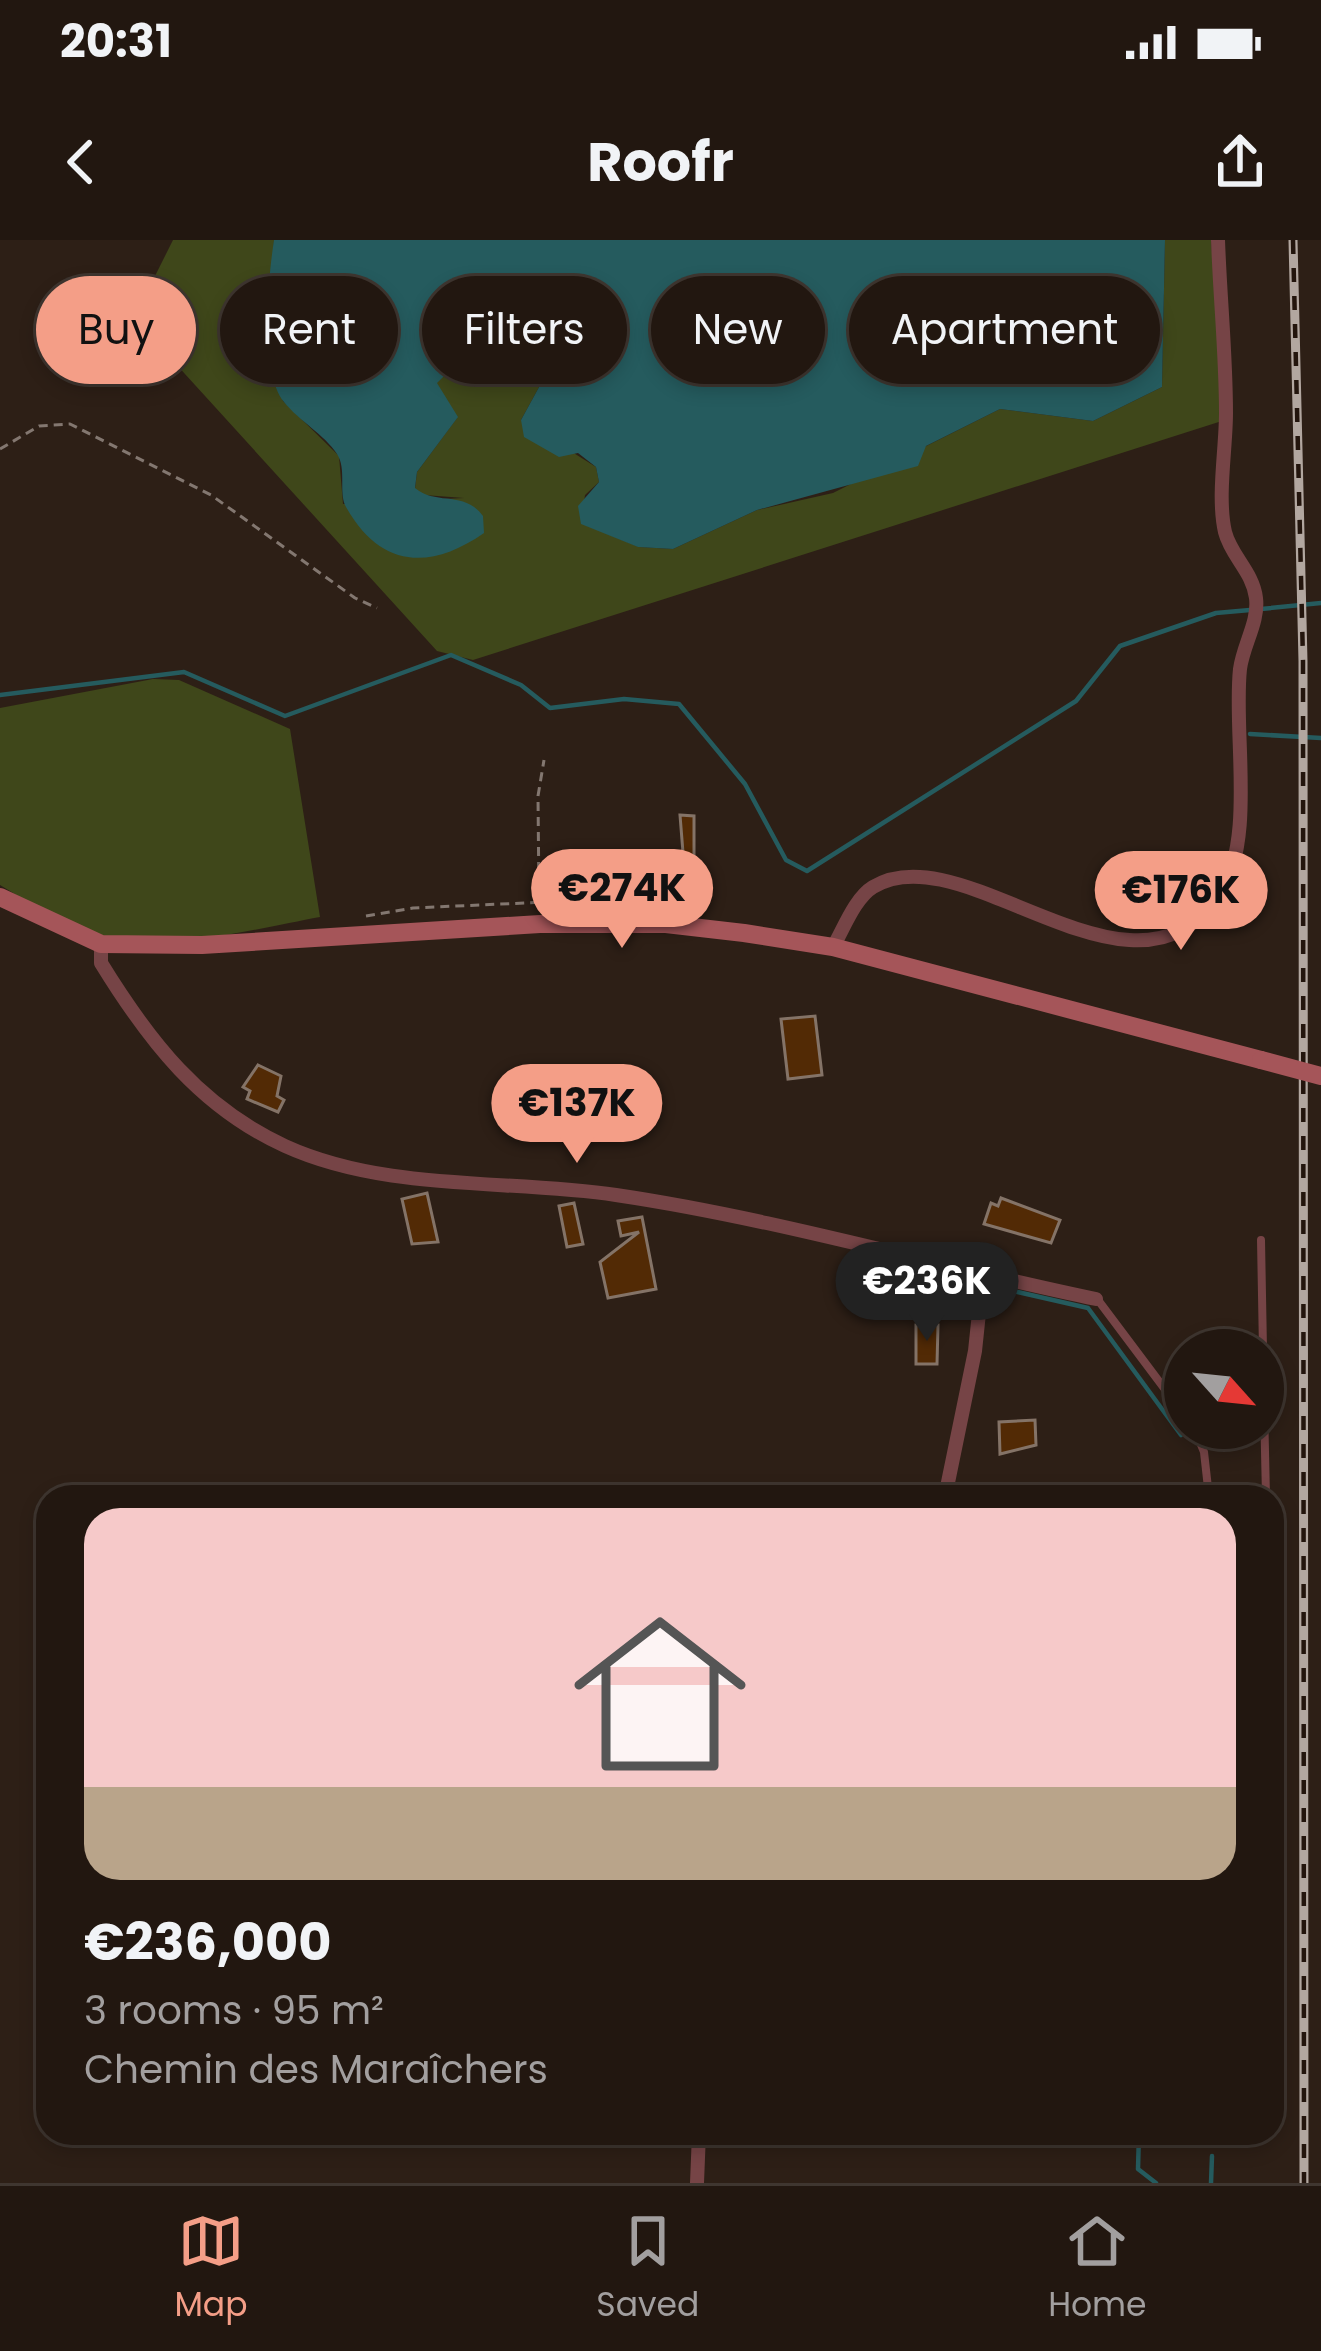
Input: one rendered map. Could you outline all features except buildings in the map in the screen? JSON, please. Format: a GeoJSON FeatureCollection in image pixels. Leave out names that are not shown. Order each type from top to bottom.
{"type":"FeatureCollection","features":[{"type":"Feature","properties":{"kind":"street"},"geometry":{"type":"LineString","coordinates":[[833,947],[864,894],[877,884],[904,878],[987,891],[1069,931],[1112,938],[1157,936],[1195,921],[1221,893],[1237,852],[1240,667],[1256,607],[1226,532],[1226,369],[1218,240]]}},
{"type":"Feature","properties":{"kind":"street"},"geometry":{"type":"LineString","coordinates":[[0,897],[101,944],[202,945],[540,924],[666,924],[833,947],[1321,1076]]}},
{"type":"Feature","properties":{"kind":"street"},"geometry":{"type":"LineString","coordinates":[[101,944],[101,963],[178,1073],[220,1108],[283,1145],[328,1163],[416,1177],[613,1195],[879,1248],[1096,1299]]}},
{"type":"Feature","properties":{"kind":"street"},"geometry":{"type":"LineString","coordinates":[[947,1485],[975,1351],[983,1275]]}},
{"type":"Feature","properties":{"kind":"street"},"geometry":{"type":"LineString","coordinates":[[697,2183],[699,2145]]}},
{"type":"Feature","properties":{"kind":"lane"},"geometry":{"type":"LineString","coordinates":[[1261,1240],[1263,1329]]}},
{"type":"Feature","properties":{"kind":"lane"},"geometry":{"type":"LineString","coordinates":[[1096,1299],[1164,1388]]}},
{"type":"Feature","properties":{"kind":"lane"},"geometry":{"type":"LineString","coordinates":[[1203,1449],[1207,1485]]}},
{"type":"Feature","properties":{"kind":"lane"},"geometry":{"type":"LineString","coordinates":[[1265,1449],[1266,1485]]}},
{"type":"Feature","properties":{"kind":"path"},"geometry":{"type":"LineString","coordinates":[[0,449],[38,426],[70,424],[212,495],[355,598],[376,608]]}},
{"type":"Feature","properties":{"kind":"path"},"geometry":{"type":"LineString","coordinates":[[539,903],[538,796],[544,760]]}},
{"type":"Feature","properties":{"kind":"path"},"geometry":{"type":"LineString","coordinates":[[352,918],[412,908],[680,896]]}},
{"type":"Feature","properties":{"kind":"green space"},"geometry":{"type":"Polygon","coordinates":[[[173,240],[274,240],[272,276],[220,276],[220,384],[277,384],[283,401],[339,456],[343,504],[464,498],[424,495],[415,489],[417,472],[457,418],[437,384],[541,384],[521,420],[596,467],[599,482],[585,495],[581,523],[639,547],[673,549],[757,510],[833,493],[1000,409],[1093,421],[1162,387],[1165,240],[1211,240],[1225,420],[473,660],[437,651],[194,384],[196,276],[155,276],[173,240]]]}},
{"type":"Feature","properties":{"kind":"green space"},"geometry":{"type":"Polygon","coordinates":[[[153,679],[179,680],[290,729],[320,917],[179,941],[123,941],[73,927],[0,885],[0,708],[153,679]]]}},
{"type":"Feature","properties":{"kind":"water"},"geometry":{"type":"Polygon","coordinates":[[[274,240],[1165,240],[1162,387],[1093,421],[1000,409],[926,446],[918,466],[757,510],[673,549],[638,547],[581,524],[578,506],[599,482],[596,467],[578,453],[559,457],[524,437],[521,420],[541,384],[627,384],[627,276],[422,276],[422,384],[438,384],[458,417],[417,472],[415,488],[476,508],[483,516],[484,533],[445,553],[408,557],[375,542],[360,527],[344,501],[337,454],[290,409],[275,384],[398,384],[398,276],[270,276],[274,240]]]}},
{"type":"Feature","properties":{"kind":"waterway"},"geometry":{"type":"LineString","coordinates":[[1261,609],[1321,603]]}},
{"type":"Feature","properties":{"kind":"waterway"},"geometry":{"type":"LineString","coordinates":[[0,695],[184,672],[285,716],[451,655],[521,685],[550,708],[624,699],[679,704],[745,784],[786,860],[807,871],[1076,701],[1120,646],[1216,613],[1250,610]]}},
{"type":"Feature","properties":{"kind":"waterway"},"geometry":{"type":"LineString","coordinates":[[1250,734],[1321,738]]}},
{"type":"Feature","properties":{"kind":"waterway"},"geometry":{"type":"LineString","coordinates":[[991,1286],[1088,1308],[1164,1412]]}},
{"type":"Feature","properties":{"kind":"waterway"},"geometry":{"type":"LineString","coordinates":[[1139,2145],[1138,2169],[1156,2183]]}},
{"type":"Feature","properties":{"kind":"waterway"},"geometry":{"type":"LineString","coordinates":[[1211,2183],[1212,2156]]}},
{"type":"Feature","properties":{"kind":"railway"},"geometry":{"type":"LineString","coordinates":[[1293,240],[1303,661],[1304,2183]]}}]}
